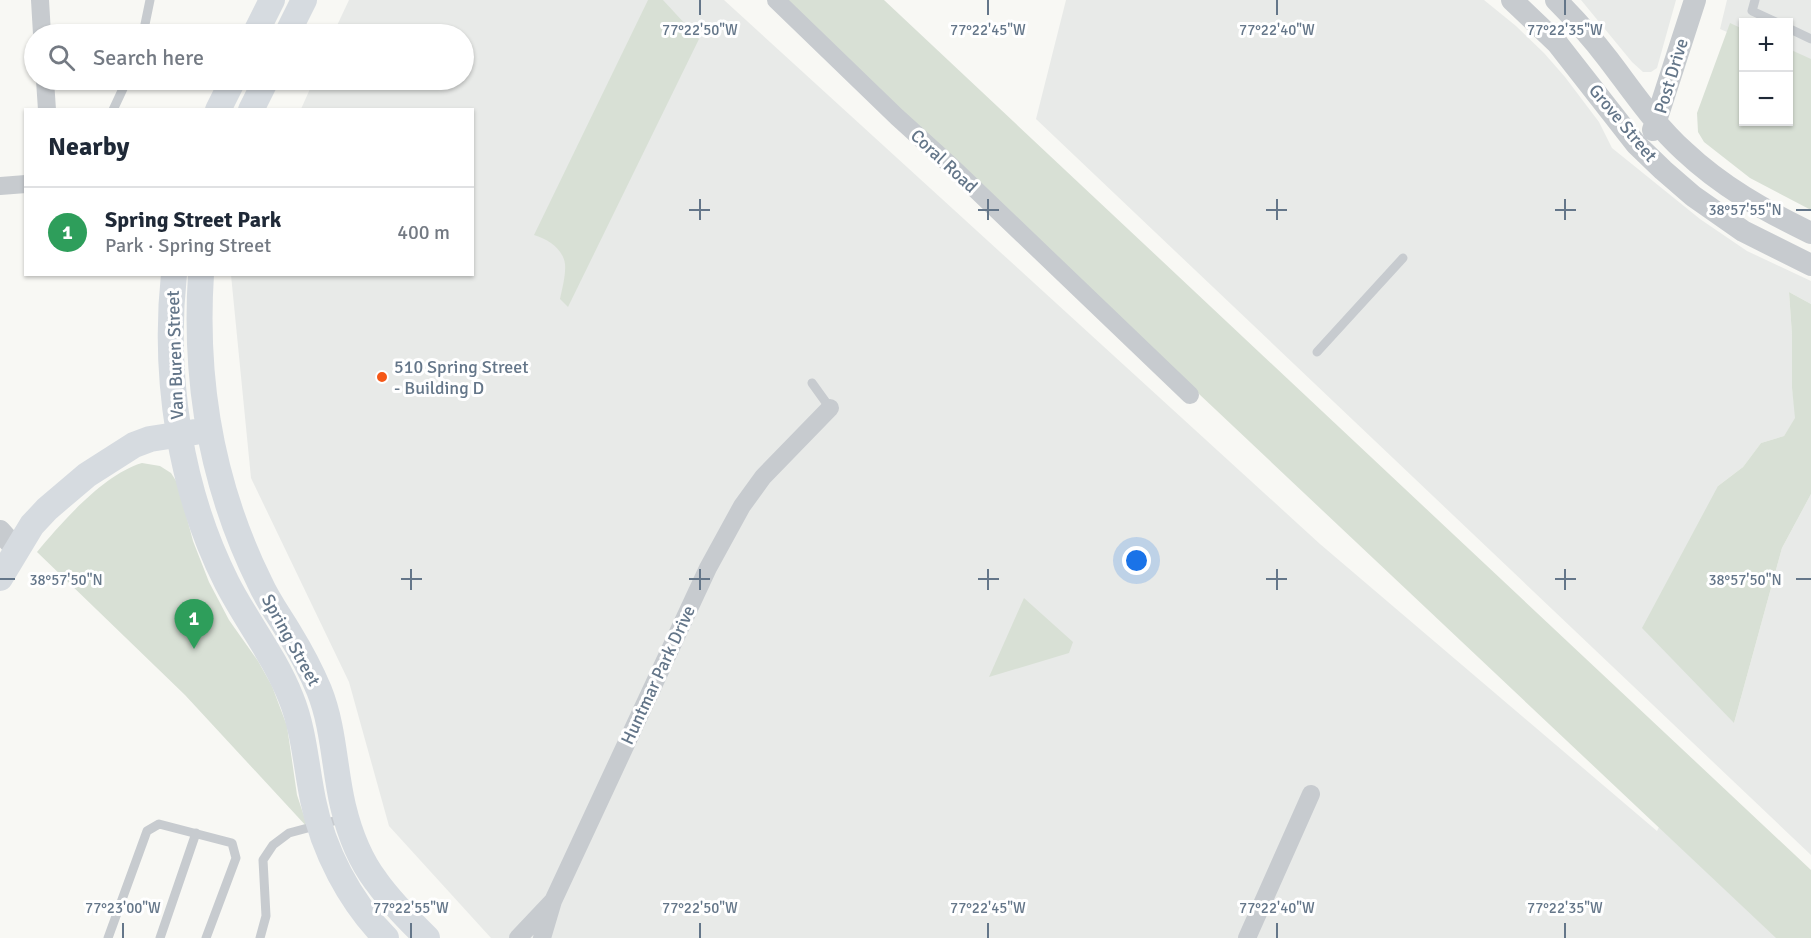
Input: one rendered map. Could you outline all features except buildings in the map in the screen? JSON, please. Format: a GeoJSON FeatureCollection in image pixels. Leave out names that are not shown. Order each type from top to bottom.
{"type":"FeatureCollection","features":[{"type":"Feature","properties":{"kind":"main road"},"geometry":{"type":"LineString","coordinates":[[260,24],[272,0]]}},
{"type":"Feature","properties":{"kind":"main road"},"geometry":{"type":"LineString","coordinates":[[292,24],[304,0]]}},
{"type":"Feature","properties":{"kind":"main road"},"geometry":{"type":"LineString","coordinates":[[219,108],[228,90]]}},
{"type":"Feature","properties":{"kind":"main road"},"geometry":{"type":"LineString","coordinates":[[252,108],[261,90]]}},
{"type":"Feature","properties":{"kind":"main road","name":"Van Buren Street"},"geometry":{"type":"LineString","coordinates":[[174,276],[170,327],[178,435]]}},
{"type":"Feature","properties":{"kind":"main road","name":"Van Buren Street"},"geometry":{"type":"LineString","coordinates":[[0,578],[8,540],[32,525],[87,475],[134,445],[209,430],[199,346],[201,276]]}},
{"type":"Feature","properties":{"kind":"main road","name":"Spring Street"},"geometry":{"type":"LineString","coordinates":[[209,430],[228,504],[246,554],[261,587],[307,663],[320,693],[332,735],[342,798],[357,846],[374,879],[427,938]]}},
{"type":"Feature","properties":{"kind":"main road","name":"Spring Street"},"geometry":{"type":"LineString","coordinates":[[178,435],[199,510],[222,572],[292,699],[301,730],[313,801],[331,856],[363,909],[386,938]]}},
{"type":"Feature","properties":{"kind":"street"},"geometry":{"type":"LineString","coordinates":[[40,0],[41,24]]}},
{"type":"Feature","properties":{"kind":"street","name":"Coral Road"},"geometry":{"type":"LineString","coordinates":[[776,0],[1190,395]]}},
{"type":"Feature","properties":{"kind":"street","name":"Grove Street"},"geometry":{"type":"LineString","coordinates":[[1512,0],[1557,42],[1636,144],[1663,170],[1743,231],[1811,265]]}},
{"type":"Feature","properties":{"kind":"street","name":"Grove Street"},"geometry":{"type":"LineString","coordinates":[[1556,0],[1598,45],[1632,93],[1683,150],[1742,196],[1779,218],[1811,233]]}},
{"type":"Feature","properties":{"kind":"street","name":"Post Drive"},"geometry":{"type":"LineString","coordinates":[[1644,151],[1657,121],[1695,0]]}},
{"type":"Feature","properties":{"kind":"street"},"geometry":{"type":"LineString","coordinates":[[46,90],[47,108]]}},
{"type":"Feature","properties":{"kind":"street"},"geometry":{"type":"LineString","coordinates":[[0,186],[24,184]]}},
{"type":"Feature","properties":{"kind":"street","name":"Huntmar Park Drive"},"geometry":{"type":"LineString","coordinates":[[542,938],[553,901],[708,568],[742,506],[763,477],[831,408]]}},
{"type":"Feature","properties":{"kind":"street"},"geometry":{"type":"LineString","coordinates":[[1247,938],[1311,794]]}},
{"type":"Feature","properties":{"kind":"street","name":"Huntmar Park Drive"},"geometry":{"type":"LineString","coordinates":[[518,938],[553,901]]}},
{"type":"Feature","properties":{"kind":"lane"},"geometry":{"type":"LineString","coordinates":[[145,24],[150,0]]}},
{"type":"Feature","properties":{"kind":"lane"},"geometry":{"type":"LineString","coordinates":[[1755,0],[1752,11],[1767,18]]}},
{"type":"Feature","properties":{"kind":"lane"},"geometry":{"type":"LineString","coordinates":[[1793,30],[1811,39]]}},
{"type":"Feature","properties":{"kind":"lane"},"geometry":{"type":"LineString","coordinates":[[114,108],[122,90]]}},
{"type":"Feature","properties":{"kind":"lane"},"geometry":{"type":"LineString","coordinates":[[1317,352],[1402,258]]}},
{"type":"Feature","properties":{"kind":"lane"},"geometry":{"type":"LineString","coordinates":[[812,382],[831,408]]}},
{"type":"Feature","properties":{"kind":"lane"},"geometry":{"type":"LineString","coordinates":[[260,938],[266,916],[263,860],[273,845],[289,833],[347,817]]}},
{"type":"Feature","properties":{"kind":"lane"},"geometry":{"type":"LineString","coordinates":[[108,938],[147,831],[159,824],[232,843],[236,858],[207,938]]}},
{"type":"Feature","properties":{"kind":"lane"},"geometry":{"type":"LineString","coordinates":[[160,938],[196,833]]}},
{"type":"Feature","properties":{"kind":"shaded area"},"geometry":{"type":"Polygon","coordinates":[[[349,0],[724,0],[1320,544],[1657,831],[1659,827],[1777,938],[491,938],[389,826],[349,682],[251,478],[231,276],[474,276],[474,108],[301,108],[310,90],[474,90],[474,24],[338,24],[349,0]]]}},
{"type":"Feature","properties":{"kind":"shaded area"},"geometry":{"type":"Polygon","coordinates":[[[648,0],[663,0],[699,39],[568,307],[560,299],[565,273],[564,259],[554,245],[534,235],[648,0]]]}},
{"type":"Feature","properties":{"kind":"shaded area"},"geometry":{"type":"Polygon","coordinates":[[[781,0],[884,0],[1811,870],[1811,938],[1776,938],[781,0]]]}},
{"type":"Feature","properties":{"kind":"shaded area"},"geometry":{"type":"Polygon","coordinates":[[[1066,0],[1484,0],[1516,26],[1565,77],[1599,122],[1612,148],[1700,219],[1747,251],[1811,281],[1811,304],[1789,292],[1792,388],[1796,418],[1784,436],[1761,443],[1743,467],[1718,486],[1734,723],[1782,548],[1811,494],[1811,855],[1036,119],[1066,0]]]}},
{"type":"Feature","properties":{"kind":"shaded area"},"geometry":{"type":"Polygon","coordinates":[[[1581,0],[1676,0],[1657,68],[1651,72],[1643,72],[1632,62],[1581,0]]]}},
{"type":"Feature","properties":{"kind":"shaded area"},"geometry":{"type":"Polygon","coordinates":[[[1727,0],[1811,0],[1811,69],[1793,61],[1793,18],[1739,18],[1739,37],[1720,29],[1727,0]]]}},
{"type":"Feature","properties":{"kind":"shaded area"},"geometry":{"type":"Polygon","coordinates":[[[1730,23],[1739,27],[1739,126],[1793,126],[1793,51],[1811,59],[1811,210],[1750,178],[1704,142],[1698,132],[1697,113],[1730,23]]]}},
{"type":"Feature","properties":{"kind":"shaded area"},"geometry":{"type":"Polygon","coordinates":[[[1789,292],[1811,304],[1811,494],[1782,548],[1734,723],[1642,628],[1718,486],[1743,467],[1761,443],[1784,436],[1795,418],[1789,292]]]}},
{"type":"Feature","properties":{"kind":"shaded area"},"geometry":{"type":"Polygon","coordinates":[[[142,463],[160,466],[171,473],[178,484],[193,541],[209,582],[229,620],[258,661],[272,686],[287,726],[297,795],[308,828],[185,695],[37,552],[71,514],[99,488],[113,477],[142,463]]]}},
{"type":"Feature","properties":{"kind":"shaded area"},"geometry":{"type":"Polygon","coordinates":[[[1024,598],[1073,642],[1069,653],[989,677],[1024,598]]]}},
{"type":"Feature","properties":{"kind":"place","name":"510 Spring Street - Building D"},"geometry":{"type":"Point","coordinates":[382,377]}},
{"type":"Feature","properties":{"kind":"place","name":"Spring Street Park"},"geometry":{"type":"Point","coordinates":[194,649]}}]}
